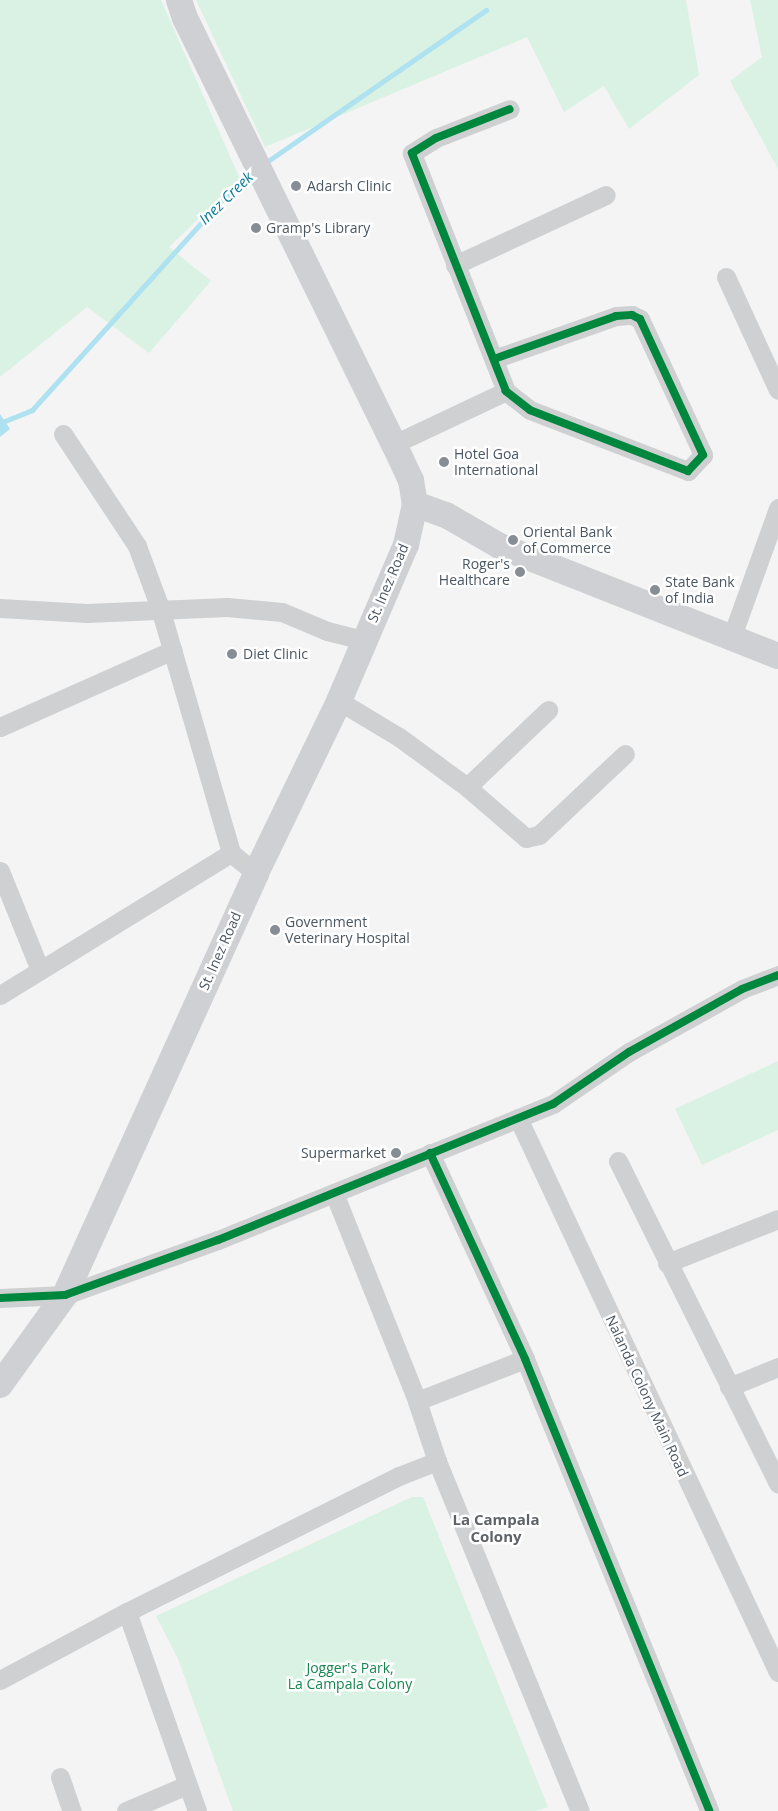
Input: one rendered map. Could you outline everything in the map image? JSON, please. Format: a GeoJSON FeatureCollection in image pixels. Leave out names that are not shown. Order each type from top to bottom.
{"type":"FeatureCollection","features":[{"type":"Feature","properties":{"kind":"main road"},"geometry":{"type":"LineString","coordinates":[[180,0],[185,18],[411,480],[415,504],[446,515],[500,546],[732,636],[778,656]]}},
{"type":"Feature","properties":{"kind":"main road","name":"St. Inez Road"},"geometry":{"type":"LineString","coordinates":[[0,1385],[65,1295],[256,873],[339,701],[363,640],[406,545],[415,504]]}},
{"type":"Feature","properties":{"kind":"street"},"geometry":{"type":"LineString","coordinates":[[494,359],[616,316],[632,315],[640,319],[703,455],[688,471],[530,410],[506,391],[412,153],[436,138],[510,109]]}},
{"type":"Feature","properties":{"kind":"street"},"geometry":{"type":"LineString","coordinates":[[455,265],[606,195]]}},
{"type":"Feature","properties":{"kind":"street"},"geometry":{"type":"LineString","coordinates":[[726,278],[778,390]]}},
{"type":"Feature","properties":{"kind":"street"},"geometry":{"type":"LineString","coordinates":[[394,444],[506,391]]}},
{"type":"Feature","properties":{"kind":"street"},"geometry":{"type":"LineString","coordinates":[[63,434],[137,546],[160,608],[231,853],[256,873]]}},
{"type":"Feature","properties":{"kind":"street"},"geometry":{"type":"LineString","coordinates":[[732,636],[778,508]]}},
{"type":"Feature","properties":{"kind":"street"},"geometry":{"type":"LineString","coordinates":[[0,608],[87,613],[160,608],[227,607],[282,612],[327,631],[363,640]]}},
{"type":"Feature","properties":{"kind":"street"},"geometry":{"type":"LineString","coordinates":[[0,727],[172,650]]}},
{"type":"Feature","properties":{"kind":"street"},"geometry":{"type":"LineString","coordinates":[[339,701],[399,737],[466,787],[526,838],[533,838],[625,754]]}},
{"type":"Feature","properties":{"kind":"street"},"geometry":{"type":"LineString","coordinates":[[466,787],[548,710]]}},
{"type":"Feature","properties":{"kind":"street"},"geometry":{"type":"LineString","coordinates":[[0,995],[231,853]]}},
{"type":"Feature","properties":{"kind":"street"},"geometry":{"type":"LineString","coordinates":[[2,881],[40,970]]}},
{"type":"Feature","properties":{"kind":"street"},"geometry":{"type":"LineString","coordinates":[[0,1298],[65,1295],[218,1240],[553,1104],[629,1052],[742,989],[778,975]]}},
{"type":"Feature","properties":{"kind":"street","name":"Nalanda Colony Main Road"},"geometry":{"type":"LineString","coordinates":[[518,1118],[778,1672]]}},
{"type":"Feature","properties":{"kind":"street"},"geometry":{"type":"LineString","coordinates":[[430,1153],[525,1359],[710,1811]]}},
{"type":"Feature","properties":{"kind":"street"},"geometry":{"type":"LineString","coordinates":[[618,1161],[778,1483]]}},
{"type":"Feature","properties":{"kind":"street"},"geometry":{"type":"LineString","coordinates":[[334,1193],[417,1401],[437,1461],[578,1810]]}},
{"type":"Feature","properties":{"kind":"street"},"geometry":{"type":"LineString","coordinates":[[668,1263],[778,1219]]}},
{"type":"Feature","properties":{"kind":"street"},"geometry":{"type":"LineString","coordinates":[[417,1401],[525,1359]]}},
{"type":"Feature","properties":{"kind":"street"},"geometry":{"type":"LineString","coordinates":[[729,1387],[778,1367]]}},
{"type":"Feature","properties":{"kind":"street"},"geometry":{"type":"LineString","coordinates":[[0,1680],[127,1612],[399,1476],[437,1461]]}},
{"type":"Feature","properties":{"kind":"street"},"geometry":{"type":"LineString","coordinates":[[127,1612],[196,1811]]}},
{"type":"Feature","properties":{"kind":"street"},"geometry":{"type":"LineString","coordinates":[[60,1778],[72,1811]]}},
{"type":"Feature","properties":{"kind":"street"},"geometry":{"type":"LineString","coordinates":[[126,1811],[187,1785]]}},
{"type":"Feature","properties":{"kind":"green space"},"geometry":{"type":"Polygon","coordinates":[[[0,0],[161,0],[240,179],[169,247],[211,281],[149,353],[87,307],[0,377],[0,0]]]}},
{"type":"Feature","properties":{"kind":"green space"},"geometry":{"type":"Polygon","coordinates":[[[196,0],[686,0],[699,75],[629,129],[604,86],[564,112],[527,37],[265,147],[196,0]]]}},
{"type":"Feature","properties":{"kind":"green space"},"geometry":{"type":"Polygon","coordinates":[[[750,0],[778,0],[778,169],[730,81],[762,57],[750,0]]]}},
{"type":"Feature","properties":{"kind":"green space"},"geometry":{"type":"Polygon","coordinates":[[[778,1061],[778,1130],[702,1165],[675,1109],[778,1061]]]}},
{"type":"Feature","properties":{"kind":"green space","name":"Jogger's Park, La Campala Colony"},"geometry":{"type":"Polygon","coordinates":[[[412,1497],[423,1497],[548,1807],[536,1811],[233,1811],[178,1659],[156,1616],[412,1497]]]}},
{"type":"Feature","properties":{"kind":"water"},"geometry":{"type":"Polygon","coordinates":[[[0,414],[10,429],[0,437],[0,414]]]}},
{"type":"Feature","properties":{"kind":"waterway","name":"Inez Creek"},"geometry":{"type":"LineString","coordinates":[[265,163],[486,10]]}},
{"type":"Feature","properties":{"kind":"waterway","name":"Inez Creek"},"geometry":{"type":"LineString","coordinates":[[0,423],[32,410],[218,204],[252,173]]}},
{"type":"Feature","properties":{"kind":"cycle path"},"geometry":{"type":"LineString","coordinates":[[494,359],[616,316],[632,315],[640,319],[703,455],[688,471],[530,410],[506,391],[412,153],[436,138],[510,109]]}},
{"type":"Feature","properties":{"kind":"cycle path"},"geometry":{"type":"LineString","coordinates":[[0,1298],[65,1295],[218,1240],[553,1104],[629,1052],[742,989],[778,975]]}},
{"type":"Feature","properties":{"kind":"cycle path"},"geometry":{"type":"LineString","coordinates":[[430,1153],[525,1359],[709,1811]]}},
{"type":"Feature","properties":{"kind":"place","name":"Adarsh Clinic"},"geometry":{"type":"Point","coordinates":[296,186]}},
{"type":"Feature","properties":{"kind":"place","name":"Gramp's Library"},"geometry":{"type":"Point","coordinates":[256,228]}},
{"type":"Feature","properties":{"kind":"place","name":"Hotel Goa International"},"geometry":{"type":"Point","coordinates":[444,462]}},
{"type":"Feature","properties":{"kind":"place","name":"Oriental Bank of Commerce"},"geometry":{"type":"Point","coordinates":[513,540]}},
{"type":"Feature","properties":{"kind":"place","name":"Roger's Healthcare"},"geometry":{"type":"Point","coordinates":[520,572]}},
{"type":"Feature","properties":{"kind":"place","name":"State Bank of India"},"geometry":{"type":"Point","coordinates":[655,590]}},
{"type":"Feature","properties":{"kind":"place","name":"Diet Clinic"},"geometry":{"type":"Point","coordinates":[232,654]}},
{"type":"Feature","properties":{"kind":"place","name":"Government Veterinary Hospital"},"geometry":{"type":"Point","coordinates":[275,930]}},
{"type":"Feature","properties":{"kind":"place","name":"Supermarket"},"geometry":{"type":"Point","coordinates":[396,1153]}},
{"type":"Feature","properties":{"kind":"district","name":"La Campala Colony"},"geometry":{"type":"Point","coordinates":[496,1528]}}]}
